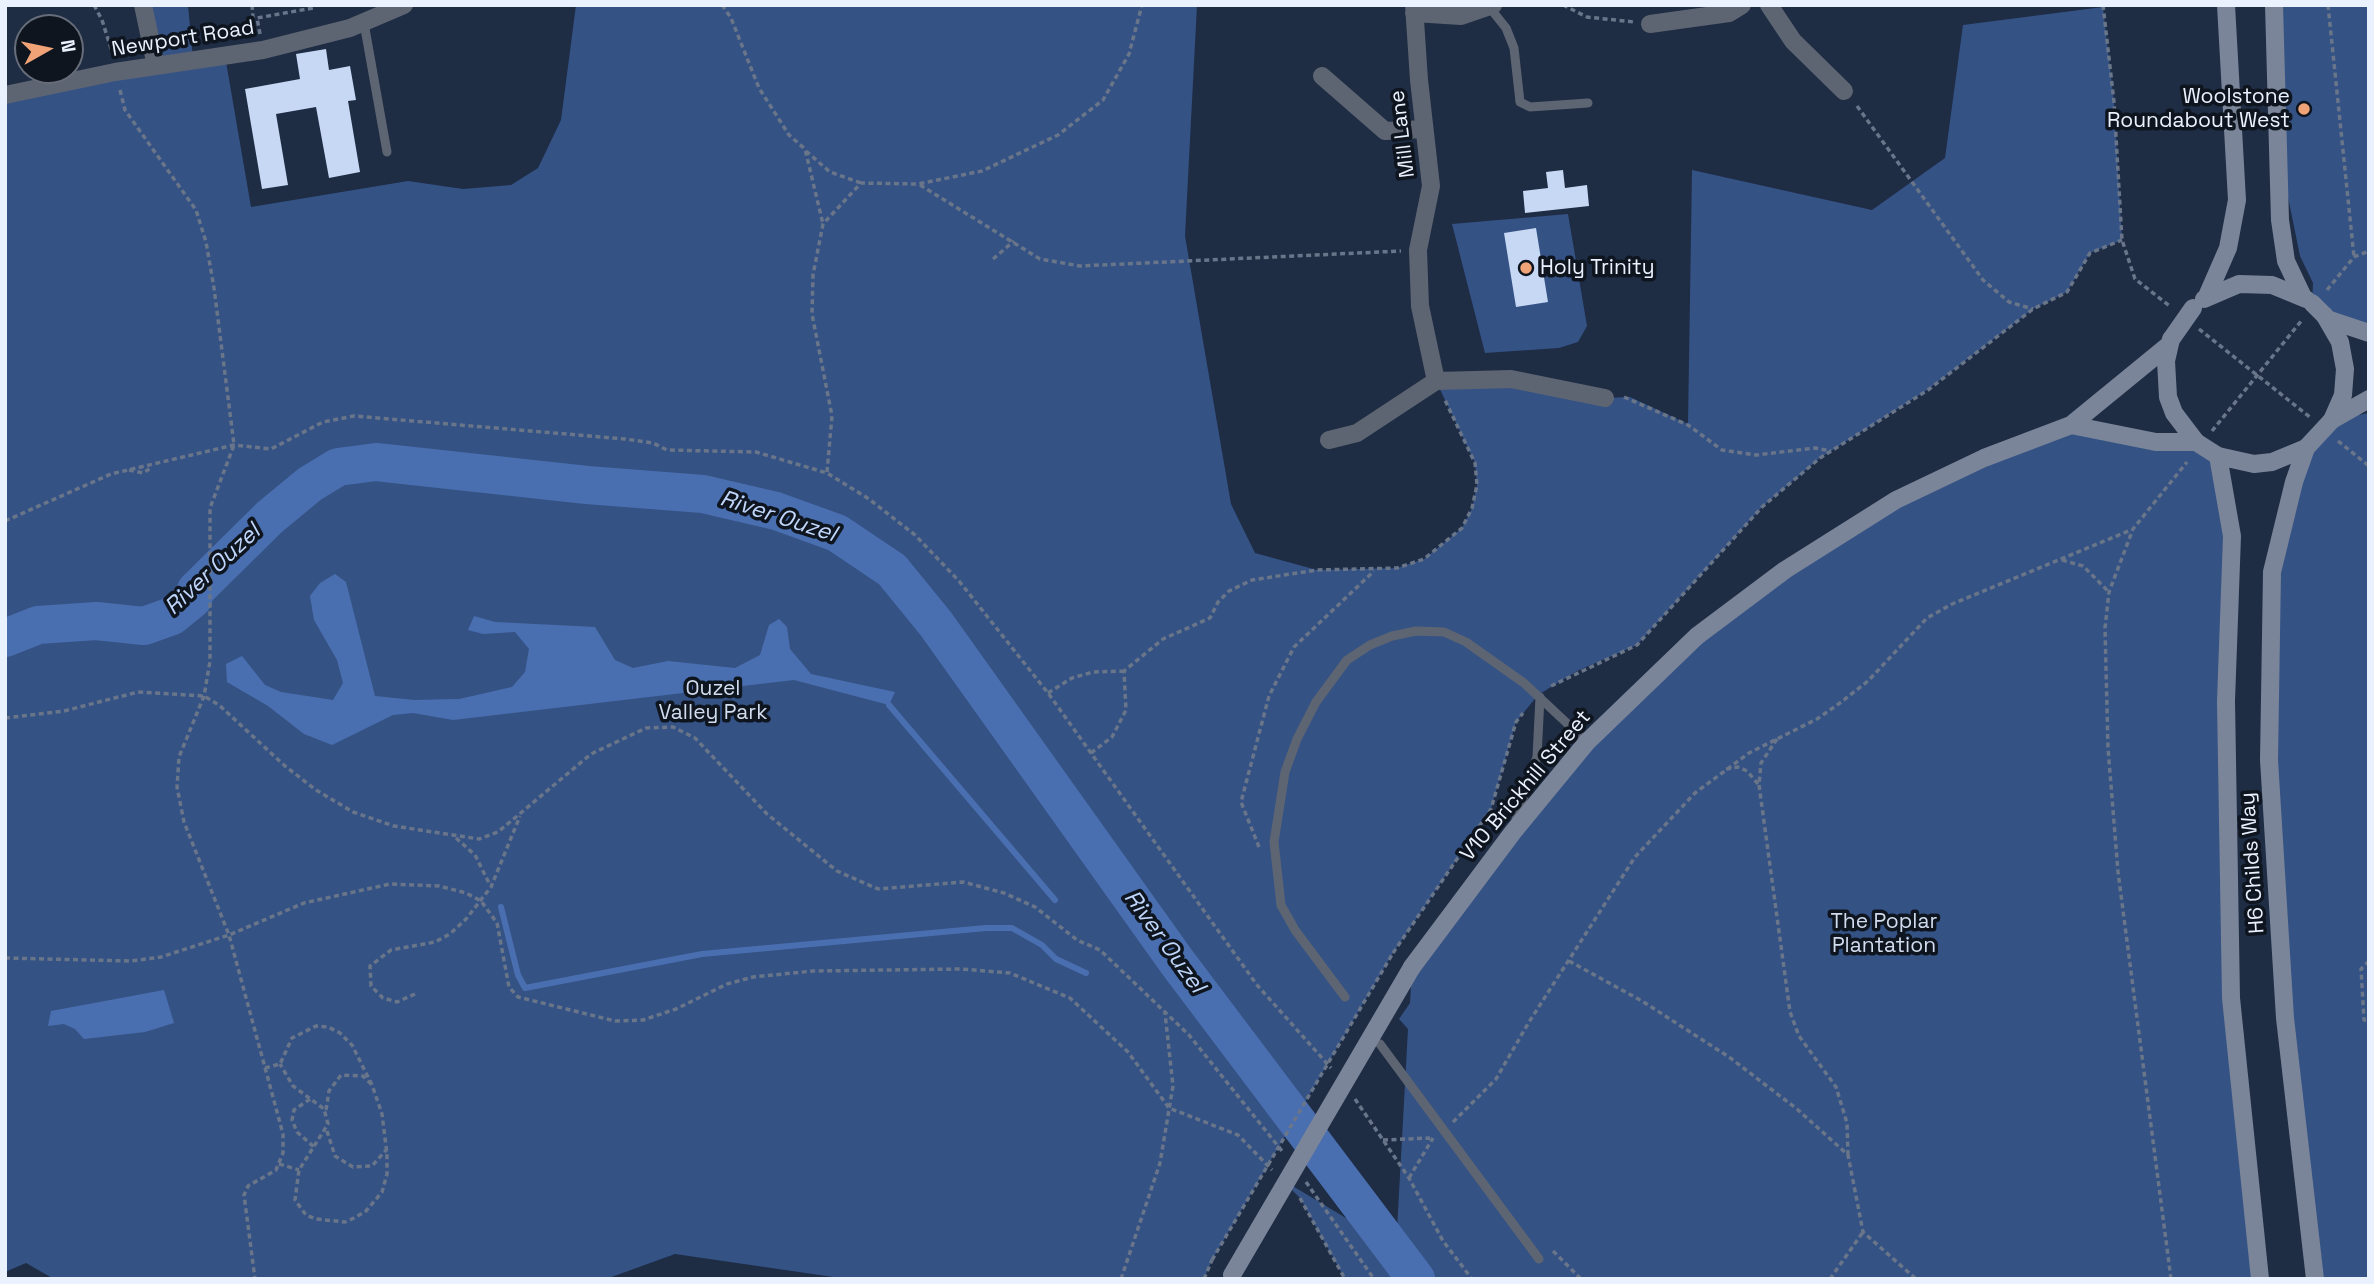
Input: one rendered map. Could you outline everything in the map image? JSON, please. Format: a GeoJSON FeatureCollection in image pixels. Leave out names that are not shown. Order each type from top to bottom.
{"type":"FeatureCollection","features":[{"type":"Feature","properties":{"kind":"street"},"geometry":{"type":"LineString","coordinates":[[143,5],[156,66]]}},
{"type":"Feature","properties":{"kind":"street","name":"Newport Road"},"geometry":{"type":"LineString","coordinates":[[5,95],[115,72],[262,50],[364,23],[404,5]]}},
{"type":"Feature","properties":{"kind":"street"},"geometry":{"type":"LineString","coordinates":[[1650,24],[1729,13],[1742,5]]}},
{"type":"Feature","properties":{"kind":"street"},"geometry":{"type":"LineString","coordinates":[[1769,5],[1793,41],[1844,91]]}},
{"type":"Feature","properties":{"kind":"street"},"geometry":{"type":"LineString","coordinates":[[2207,296],[2228,247],[2237,200],[2226,5]]}},
{"type":"Feature","properties":{"kind":"street"},"geometry":{"type":"LineString","coordinates":[[2274,5],[2280,220],[2286,261],[2340,342],[2345,369],[2343,395],[2332,420]]}},
{"type":"Feature","properties":{"kind":"street"},"geometry":{"type":"LineString","coordinates":[[1415,9],[1461,16],[1492,7]]}},
{"type":"Feature","properties":{"kind":"street","name":"Mill Lane"},"geometry":{"type":"LineString","coordinates":[[1415,9],[1424,129],[1432,186],[1418,250],[1420,306],[1436,381]]}},
{"type":"Feature","properties":{"kind":"street"},"geometry":{"type":"LineString","coordinates":[[1322,76],[1385,131],[1424,129]]}},
{"type":"Feature","properties":{"kind":"street"},"geometry":{"type":"LineString","coordinates":[[2369,333],[2272,285],[2239,284],[2207,296],[2193,308],[2171,341],[2165,379],[2174,413],[2196,442],[2218,456],[2235,462],[2272,462],[2306,448],[2332,420],[2369,399]]}},
{"type":"Feature","properties":{"kind":"street","name":"V10 Brickhill Street"},"geometry":{"type":"LineString","coordinates":[[1231,1277],[1412,967],[1513,832],[1587,742],[1697,636],[1785,570],[1896,500],[1984,458],[2071,425],[2171,341]]}},
{"type":"Feature","properties":{"kind":"street"},"geometry":{"type":"LineString","coordinates":[[1329,440],[1357,433],[1436,381],[1511,379],[1605,398]]}},
{"type":"Feature","properties":{"kind":"street"},"geometry":{"type":"LineString","coordinates":[[2071,425],[2156,442],[2196,442]]}},
{"type":"Feature","properties":{"kind":"street","name":"H6 Childs Way"},"geometry":{"type":"LineString","coordinates":[[2306,448],[2294,482],[2272,572],[2269,760],[2285,1018],[2315,1279]]}},
{"type":"Feature","properties":{"kind":"street","name":"H6 Childs Way"},"geometry":{"type":"LineString","coordinates":[[2218,456],[2232,536],[2226,701],[2231,998],[2260,1279]]}},
{"type":"Feature","properties":{"kind":"lane"},"geometry":{"type":"LineString","coordinates":[[1492,7],[1506,28],[1514,48],[1520,102],[1530,107],[1588,103]]}},
{"type":"Feature","properties":{"kind":"lane"},"geometry":{"type":"LineString","coordinates":[[364,23],[387,152]]}},
{"type":"Feature","properties":{"kind":"lane"},"geometry":{"type":"LineString","coordinates":[[1345,997],[1295,930],[1281,905],[1273,842],[1285,772],[1316,702],[1347,660],[1370,645],[1392,636],[1416,631],[1444,632],[1466,642],[1539,696],[1587,742]]}},
{"type":"Feature","properties":{"kind":"lane"},"geometry":{"type":"LineString","coordinates":[[1513,832],[1538,757],[1539,696]]}},
{"type":"Feature","properties":{"kind":"lane"},"geometry":{"type":"LineString","coordinates":[[1380,1044],[1537,1257]]}},
{"type":"Feature","properties":{"kind":"path"},"geometry":{"type":"LineString","coordinates":[[94,5],[103,20],[125,110],[178,181],[196,210],[203,231],[214,288],[234,445],[210,508],[208,532],[212,627],[204,696],[179,757],[177,787],[184,822],[229,935],[283,1134],[283,1153],[276,1171],[248,1186],[244,1195],[255,1279]]}},
{"type":"Feature","properties":{"kind":"path"},"geometry":{"type":"LineString","coordinates":[[251,5],[253,18],[313,8]]}},
{"type":"Feature","properties":{"kind":"path"},"geometry":{"type":"LineString","coordinates":[[724,5],[759,88],[789,135],[830,172],[860,183],[918,184],[982,171],[1058,135],[1103,100],[1129,54],[1142,5]]}},
{"type":"Feature","properties":{"kind":"path"},"geometry":{"type":"LineString","coordinates":[[1563,5],[1587,17],[1650,24]]}},
{"type":"Feature","properties":{"kind":"path"},"geometry":{"type":"LineString","coordinates":[[1204,1279],[1212,1260],[1393,953],[1491,809],[1516,722],[1539,696],[1577,671],[1637,645],[1762,507],[1831,451],[1927,390],[2033,309],[2067,292],[2090,253],[2122,240],[2114,102],[2103,5]]}},
{"type":"Feature","properties":{"kind":"path"},"geometry":{"type":"LineString","coordinates":[[2328,5],[2354,257]]}},
{"type":"Feature","properties":{"kind":"path"},"geometry":{"type":"LineString","coordinates":[[257,18],[262,50]]}},
{"type":"Feature","properties":{"kind":"path"},"geometry":{"type":"LineString","coordinates":[[1844,91],[1893,154],[1983,280],[2009,302],[2033,309]]}},
{"type":"Feature","properties":{"kind":"path"},"geometry":{"type":"LineString","coordinates":[[805,149],[823,224],[813,275],[812,314],[832,416],[827,472]]}},
{"type":"Feature","properties":{"kind":"path"},"geometry":{"type":"LineString","coordinates":[[823,224],[860,183]]}},
{"type":"Feature","properties":{"kind":"path"},"geometry":{"type":"LineString","coordinates":[[918,184],[1040,259],[1080,266],[1418,250]]}},
{"type":"Feature","properties":{"kind":"path"},"geometry":{"type":"LineString","coordinates":[[993,258],[1014,241]]}},
{"type":"Feature","properties":{"kind":"path"},"geometry":{"type":"LineString","coordinates":[[1048,693],[1072,678],[1093,673],[1124,671],[1163,639],[1210,618],[1218,602],[1229,591],[1252,580],[1317,570],[1374,571],[1397,568],[1423,559],[1462,528],[1472,508],[1477,485],[1475,463],[1436,381]]}},
{"type":"Feature","properties":{"kind":"path"},"geometry":{"type":"LineString","coordinates":[[1605,398],[1630,397],[1688,425],[1722,450],[1756,456],[1815,448],[1831,451]]}},
{"type":"Feature","properties":{"kind":"path"},"geometry":{"type":"LineString","coordinates":[[5,521],[128,470],[153,466],[178,456],[234,445],[271,449],[323,422],[354,416],[625,439],[653,443],[667,450],[756,452],[827,472],[869,499],[915,535],[959,581],[1048,693],[1257,985],[1339,1078]]}},
{"type":"Feature","properties":{"kind":"path"},"geometry":{"type":"LineString","coordinates":[[1409,1178],[1433,1138],[1496,1079],[1635,857],[1695,793],[1723,769],[1778,737],[1817,719],[1868,681],[1927,618],[1952,604],[2093,548],[2133,529],[2109,593],[2105,628],[2108,748],[2118,872],[2171,1279]]}},
{"type":"Feature","properties":{"kind":"path"},"geometry":{"type":"LineString","coordinates":[[2060,559],[2083,566],[2109,593]]}},
{"type":"Feature","properties":{"kind":"path"},"geometry":{"type":"LineString","coordinates":[[1275,873],[1254,838],[1241,802],[1269,696],[1294,647],[1374,571]]}},
{"type":"Feature","properties":{"kind":"path"},"geometry":{"type":"LineString","coordinates":[[1091,753],[1112,737],[1126,710],[1124,671]]}},
{"type":"Feature","properties":{"kind":"path"},"geometry":{"type":"LineString","coordinates":[[5,718],[64,712],[151,691],[204,696],[219,705],[316,790],[353,812],[394,826],[455,838],[480,839],[498,832],[591,754],[646,728],[673,727],[695,738],[767,814],[838,871],[878,888],[963,882],[1004,893],[1035,907],[1077,940],[1100,950],[1189,1035],[1287,1158]]}},
{"type":"Feature","properties":{"kind":"path"},"geometry":{"type":"LineString","coordinates":[[1778,737],[1761,763],[1759,785],[1792,1019],[1799,1036],[1836,1087],[1847,1123],[1848,1155],[1863,1232],[1916,1279]]}},
{"type":"Feature","properties":{"kind":"path"},"geometry":{"type":"LineString","coordinates":[[1723,769],[1738,768],[1746,771],[1759,785]]}},
{"type":"Feature","properties":{"kind":"path"},"geometry":{"type":"LineString","coordinates":[[415,994],[397,1002],[383,998],[371,986],[370,966],[391,950],[421,947],[450,934],[491,887],[520,814]]}},
{"type":"Feature","properties":{"kind":"path"},"geometry":{"type":"LineString","coordinates":[[455,838],[475,855],[491,887]]}},
{"type":"Feature","properties":{"kind":"path"},"geometry":{"type":"LineString","coordinates":[[5,958],[131,961],[161,957],[229,935],[304,903],[390,884],[439,886],[466,893],[481,901],[497,923],[509,987],[518,997],[615,1021],[643,1020],[676,1009],[727,984],[753,977],[813,971],[961,969],[1010,973],[1070,998],[1128,1052],[1169,1108],[1238,1135],[1273,1171]]}},
{"type":"Feature","properties":{"kind":"path"},"geometry":{"type":"LineString","coordinates":[[1569,961],[1642,1000],[1729,1057],[1797,1109],[1848,1155]]}},
{"type":"Feature","properties":{"kind":"path"},"geometry":{"type":"LineString","coordinates":[[2369,961],[2361,969],[2364,1020],[2369,1020]]}},
{"type":"Feature","properties":{"kind":"path"},"geometry":{"type":"LineString","coordinates":[[1121,1279],[1160,1163],[1173,1086],[1165,1011]]}},
{"type":"Feature","properties":{"kind":"path"},"geometry":{"type":"LineString","coordinates":[[280,1064],[292,1038],[316,1026],[328,1027],[352,1045],[372,1085],[382,1114],[387,1174],[382,1192],[366,1210],[345,1222],[316,1219],[300,1208],[295,1188],[299,1170],[327,1129]]}},
{"type":"Feature","properties":{"kind":"path"},"geometry":{"type":"LineString","coordinates":[[265,1068],[280,1064]]}},
{"type":"Feature","properties":{"kind":"path"},"geometry":{"type":"LineString","coordinates":[[280,1064],[293,1086],[324,1109],[327,1115]]}},
{"type":"Feature","properties":{"kind":"path"},"geometry":{"type":"LineString","coordinates":[[372,1085],[363,1076],[341,1075],[328,1091],[327,1129],[335,1156],[353,1167],[372,1166],[387,1149]]}},
{"type":"Feature","properties":{"kind":"path"},"geometry":{"type":"LineString","coordinates":[[1354,1097],[1409,1178],[1443,1241],[1472,1279]]}},
{"type":"Feature","properties":{"kind":"path"},"geometry":{"type":"LineString","coordinates":[[310,1099],[293,1110],[292,1120],[297,1132],[314,1147]]}},
{"type":"Feature","properties":{"kind":"path"},"geometry":{"type":"LineString","coordinates":[[1383,1140],[1433,1138]]}},
{"type":"Feature","properties":{"kind":"path"},"geometry":{"type":"LineString","coordinates":[[279,1164],[299,1170]]}},
{"type":"Feature","properties":{"kind":"path"},"geometry":{"type":"LineString","coordinates":[[1304,1179],[1374,1279]]}},
{"type":"Feature","properties":{"kind":"path"},"geometry":{"type":"LineString","coordinates":[[1291,1189],[1300,1198],[1345,1279]]}},
{"type":"Feature","properties":{"kind":"path"},"geometry":{"type":"LineString","coordinates":[[1830,1279],[1863,1232]]}},
{"type":"Feature","properties":{"kind":"path"},"geometry":{"type":"LineString","coordinates":[[1537,1257],[1545,1249],[1555,1252],[1581,1279]]}},
{"type":"Feature","properties":{"kind":"green space","name":"Ouzel Valley Park"},"geometry":{"type":"Polygon","coordinates":[[[143,5],[188,5],[193,59],[225,56],[251,207],[408,181],[463,189],[511,185],[538,168],[561,120],[576,5],[1197,5],[1185,236],[1231,504],[1255,553],[1317,570],[1397,568],[1424,559],[1462,528],[1472,508],[1477,485],[1475,463],[1436,381],[1511,379],[1605,398],[1630,397],[1688,424],[1692,170],[1872,210],[1945,158],[1963,25],[2103,7],[2114,102],[2122,240],[2090,253],[2067,292],[2033,309],[1927,390],[1820,458],[1762,507],[1637,645],[1577,671],[1538,695],[1516,722],[1491,809],[1393,953],[1212,1260],[1204,1279],[847,1279],[675,1254],[606,1279],[54,1279],[26,1263],[5,1272],[5,95],[62,84],[84,84],[84,80],[156,66],[143,5]]]}},
{"type":"Feature","properties":{"kind":"green space"},"geometry":{"type":"Polygon","coordinates":[[[2274,5],[2369,5],[2369,326],[2327,319],[2312,303],[2313,283],[2300,256],[2278,148],[2274,5]]]}},
{"type":"Feature","properties":{"kind":"green space"},"geometry":{"type":"Polygon","coordinates":[[[1568,214],[1587,326],[1578,342],[1559,348],[1485,353],[1452,224],[1568,214]]]}},
{"type":"Feature","properties":{"kind":"green space"},"geometry":{"type":"Polygon","coordinates":[[[2369,413],[2369,1279],[2315,1279],[2285,1018],[2272,572],[2294,482],[2332,420],[2369,413]]]}},
{"type":"Feature","properties":{"kind":"green space","name":"The Poplar Plantation"},"geometry":{"type":"Polygon","coordinates":[[[2071,425],[2218,456],[2232,536],[2231,998],[2260,1279],[1345,1279],[1300,1198],[1281,1179],[1396,1248],[1408,1029],[1399,1019],[1410,1003],[1412,967],[1513,832],[1697,636],[1896,500],[2071,425]]]}},
{"type":"Feature","properties":{"kind":"shaded area"},"geometry":{"type":"Polygon","coordinates":[[[335,574],[346,582],[375,696],[414,700],[459,699],[512,687],[525,672],[529,649],[515,632],[483,634],[468,630],[474,616],[495,622],[595,627],[615,660],[633,668],[668,661],[735,668],[760,655],[769,625],[779,619],[787,627],[790,649],[811,674],[895,692],[889,705],[794,680],[453,720],[413,713],[393,715],[332,745],[304,734],[268,706],[227,682],[226,664],[242,656],[265,685],[281,692],[333,700],[343,683],[337,660],[314,620],[310,596],[320,583],[335,574]]]}},
{"type":"Feature","properties":{"kind":"shaded area"},"geometry":{"type":"Polygon","coordinates":[[[164,990],[174,1023],[145,1032],[84,1039],[75,1029],[64,1024],[48,1026],[51,1011],[164,990]]]}},
{"type":"Feature","properties":{"kind":"building"},"geometry":{"type":"Polygon","coordinates":[[[326,49],[329,70],[350,66],[356,100],[348,101],[360,172],[329,178],[316,107],[276,114],[288,185],[262,189],[245,89],[300,79],[296,54],[326,49]]]}},
{"type":"Feature","properties":{"kind":"building"},"geometry":{"type":"Polygon","coordinates":[[[1563,170],[1565,188],[1587,185],[1589,206],[1525,213],[1523,191],[1548,188],[1546,172],[1563,170]]]}},
{"type":"Feature","properties":{"kind":"building","name":"Holy Trinity"},"geometry":{"type":"Polygon","coordinates":[[[1536,228],[1548,302],[1516,307],[1504,233],[1536,228]]]}},
{"type":"Feature","properties":{"kind":"waterway","name":"River Ouzel"},"geometry":{"type":"LineString","coordinates":[[5,638],[38,625],[96,621],[144,626],[172,616],[193,599],[196,590],[270,517],[310,484],[338,467],[376,462],[587,485],[703,494],[776,511],[837,533],[892,570],[936,624],[1177,962],[1416,1279]]}},
{"type":"Feature","properties":{"kind":"waterway"},"geometry":{"type":"LineString","coordinates":[[889,705],[1055,900]]}},
{"type":"Feature","properties":{"kind":"waterway"},"geometry":{"type":"LineString","coordinates":[[501,907],[518,975],[525,988],[702,954],[986,928],[1012,928],[1042,945],[1056,959],[1086,973]]}},
{"type":"Feature","properties":{"kind":"place","name":"Woolstone Roundabout West"},"geometry":{"type":"Point","coordinates":[2304,109]}},
{"type":"Feature","properties":{"kind":"place","name":"Holy Trinity"},"geometry":{"type":"Point","coordinates":[1526,268]}}]}
